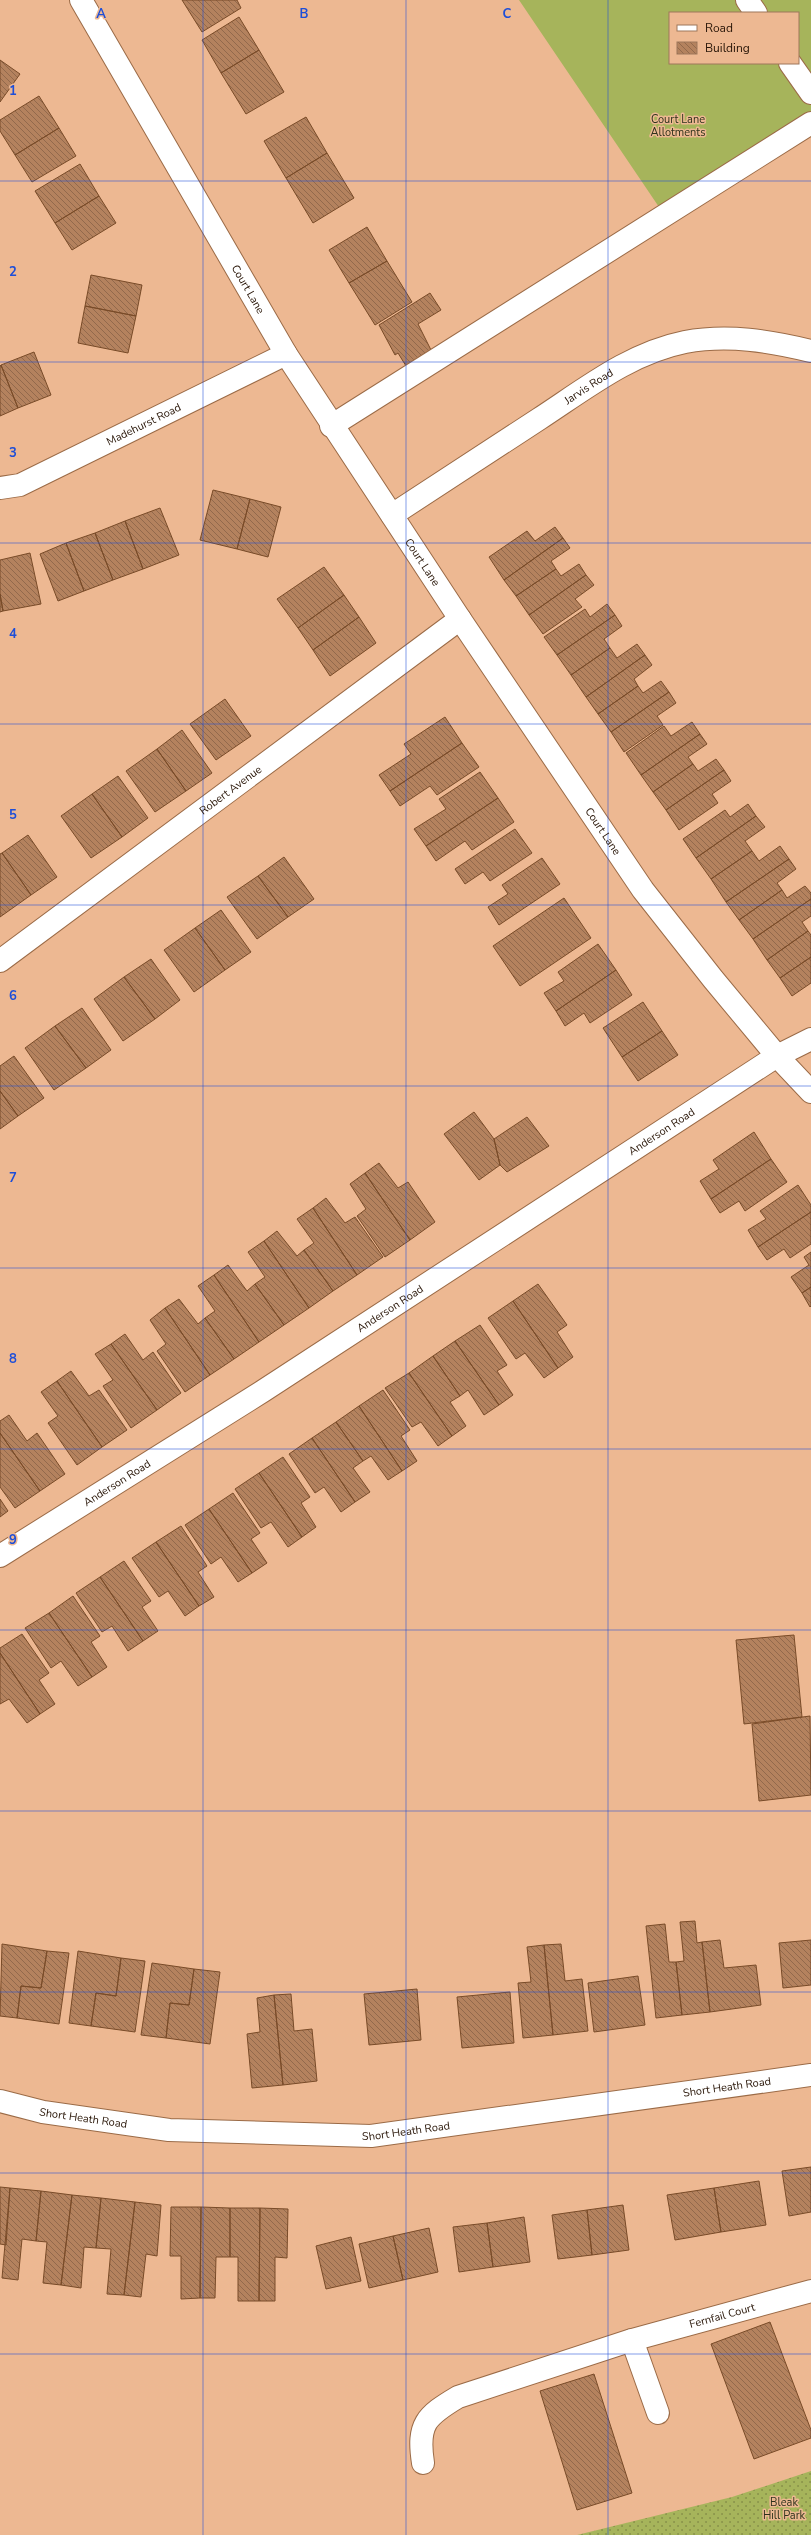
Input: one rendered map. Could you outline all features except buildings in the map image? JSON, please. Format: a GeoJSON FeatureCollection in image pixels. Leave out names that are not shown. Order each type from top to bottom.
{"type":"FeatureCollection","features":[{"type":"Feature","properties":{"kind":"street","name":"Court Lane"},"geometry":{"type":"LineString","coordinates":[[81,0],[286,354],[331,426],[392,515],[460,619],[643,890],[713,979],[777,1056],[811,1092]]}},
{"type":"Feature","properties":{"kind":"street"},"geometry":{"type":"LineString","coordinates":[[747,0],[755,12]]}},
{"type":"Feature","properties":{"kind":"street"},"geometry":{"type":"LineString","coordinates":[[791,64],[811,94]]}},
{"type":"Feature","properties":{"kind":"street"},"geometry":{"type":"LineString","coordinates":[[331,426],[811,123]]}},
{"type":"Feature","properties":{"kind":"street","name":"Jarvis Road"},"geometry":{"type":"LineString","coordinates":[[392,515],[609,373],[652,351],[686,342],[725,339],[774,342],[811,351]]}},
{"type":"Feature","properties":{"kind":"street","name":"Madehurst Road"},"geometry":{"type":"LineString","coordinates":[[0,488],[20,485],[286,354]]}},
{"type":"Feature","properties":{"kind":"street","name":"Robert Avenue"},"geometry":{"type":"LineString","coordinates":[[0,961],[460,619]]}},
{"type":"Feature","properties":{"kind":"street","name":"Anderson Road"},"geometry":{"type":"LineString","coordinates":[[0,1556],[270,1387],[777,1056],[811,1039]]}},
{"type":"Feature","properties":{"kind":"street","name":"Short Heath Road"},"geometry":{"type":"LineString","coordinates":[[0,2101],[43,2112],[169,2130],[371,2136],[811,2075]]}},
{"type":"Feature","properties":{"kind":"street","name":"Fernfail Court"},"geometry":{"type":"LineString","coordinates":[[423,2463],[420,2442],[423,2427],[432,2413],[458,2397],[632,2340],[811,2291]]}},
{"type":"Feature","properties":{"kind":"street"},"geometry":{"type":"LineString","coordinates":[[632,2340],[658,2413]]}},
{"type":"Feature","properties":{"kind":"green space","name":"Court Lane Allotments"},"geometry":{"type":"Polygon","coordinates":[[[519,0],[811,0],[811,114],[661,210],[519,0]]]}},
{"type":"Feature","properties":{"kind":"green space","name":"Bleak Hill Park"},"geometry":{"type":"Polygon","coordinates":[[[811,2471],[811,2535],[577,2535],[732,2497],[811,2471]]]}}]}
